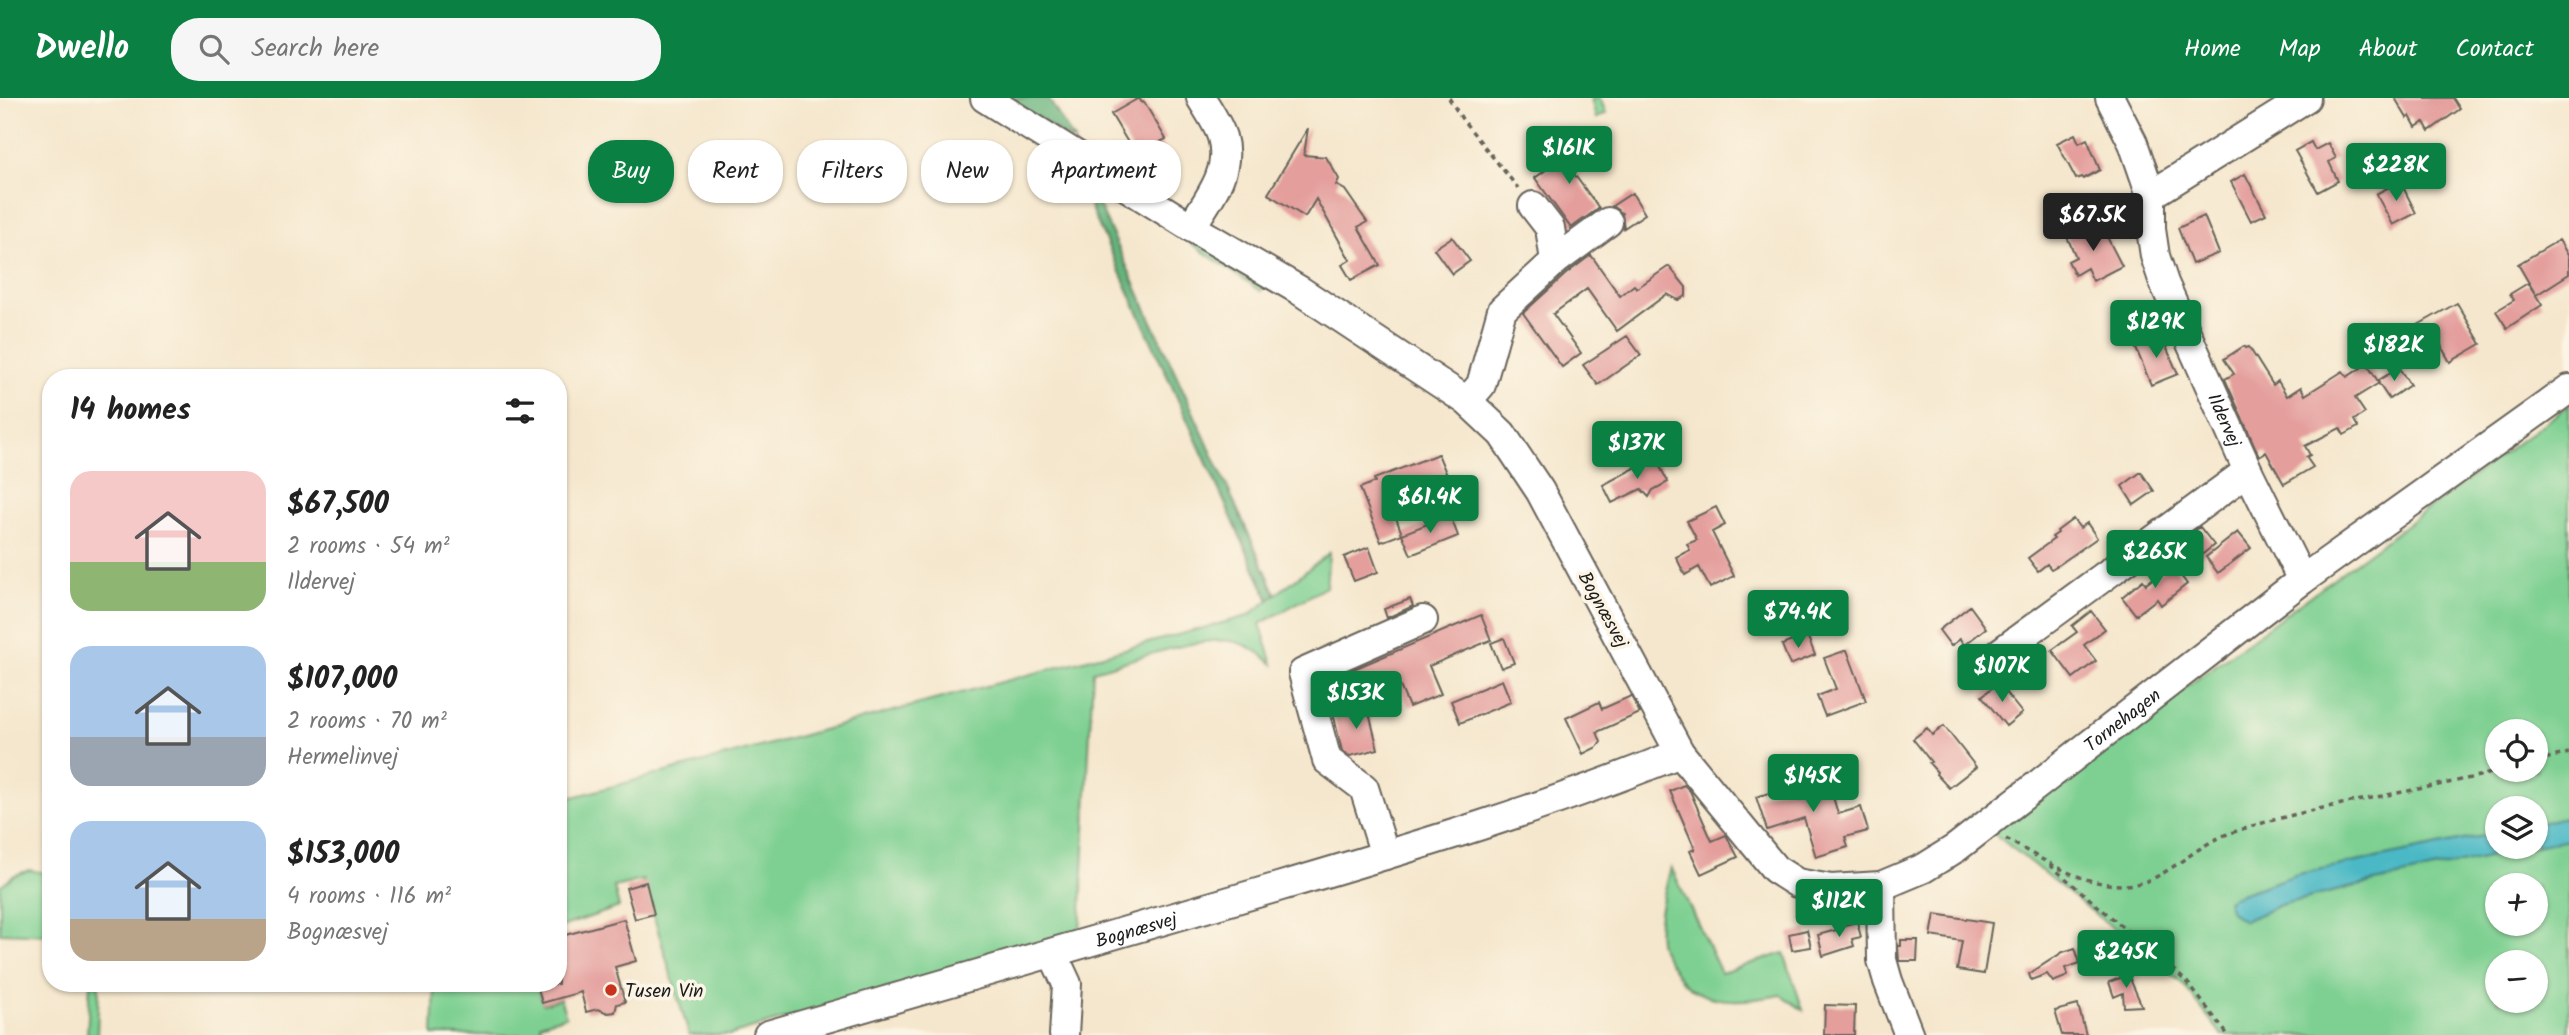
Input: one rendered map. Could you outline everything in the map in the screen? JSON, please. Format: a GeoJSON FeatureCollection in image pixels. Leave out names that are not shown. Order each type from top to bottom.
{"type":"FeatureCollection","features":[{"type":"Feature","properties":{"kind":"street","name":"Bognæsvej"},"geometry":{"type":"LineString","coordinates":[[768,1035],[1053,954],[1513,816],[1632,773],[1680,752],[1540,491],[1502,434],[1467,401],[1299,290],[1191,227],[985,98]]}},
{"type":"Feature","properties":{"kind":"street"},"geometry":{"type":"LineString","coordinates":[[1191,227],[1220,179],[1226,160],[1222,135],[1201,98]]}},
{"type":"Feature","properties":{"kind":"street","name":"Ildervej"},"geometry":{"type":"LineString","coordinates":[[2110,98],[2133,143],[2151,195],[2151,229],[2155,256],[2164,283],[2248,471],[2302,580]]}},
{"type":"Feature","properties":{"kind":"street"},"geometry":{"type":"LineString","coordinates":[[2151,195],[2306,98]]}},
{"type":"Feature","properties":{"kind":"street"},"geometry":{"type":"LineString","coordinates":[[1533,206],[1550,229],[1555,261]]}},
{"type":"Feature","properties":{"kind":"street"},"geometry":{"type":"LineString","coordinates":[[1467,401],[1481,385],[1502,310],[1555,261],[1608,222]]}},
{"type":"Feature","properties":{"kind":"street","name":"Tornehagen"},"geometry":{"type":"LineString","coordinates":[[1680,752],[1772,866],[1786,877],[1814,888],[1881,886],[1924,869],[1956,848],[2302,580],[2569,389]]}},
{"type":"Feature","properties":{"kind":"street"},"geometry":{"type":"LineString","coordinates":[[1994,657],[2248,471]]}},
{"type":"Feature","properties":{"kind":"street"},"geometry":{"type":"LineString","coordinates":[[1385,855],[1364,788],[1327,760],[1303,673],[1423,620]]}},
{"type":"Feature","properties":{"kind":"street"},"geometry":{"type":"LineString","coordinates":[[1881,886],[1882,960],[1909,1035]]}},
{"type":"Feature","properties":{"kind":"street"},"geometry":{"type":"LineString","coordinates":[[1053,954],[1067,984],[1064,1035]]}},
{"type":"Feature","properties":{"kind":"path"},"geometry":{"type":"LineString","coordinates":[[1449,98],[1533,206]]}},
{"type":"Feature","properties":{"kind":"path"},"geometry":{"type":"LineString","coordinates":[[2548,758],[2569,753]]}},
{"type":"Feature","properties":{"kind":"path"},"geometry":{"type":"LineString","coordinates":[[1983,827],[2073,875],[2112,885],[2136,884],[2161,874],[2192,852],[2225,835],[2276,819],[2485,774]]}},
{"type":"Feature","properties":{"kind":"path"},"geometry":{"type":"LineString","coordinates":[[2043,859],[2187,982],[2228,1035]]}},
{"type":"Feature","properties":{"kind":"green space"},"geometry":{"type":"Polygon","coordinates":[[[1004,98],[1048,98],[1072,140],[1004,98]]]}},
{"type":"Feature","properties":{"kind":"green space"},"geometry":{"type":"Polygon","coordinates":[[[1591,98],[1600,98],[1606,113],[1596,119],[1591,98]]]}},
{"type":"Feature","properties":{"kind":"green space"},"geometry":{"type":"Polygon","coordinates":[[[1089,203],[1098,203],[1276,594],[1269,600],[1089,203]]]}},
{"type":"Feature","properties":{"kind":"green space"},"geometry":{"type":"Polygon","coordinates":[[[1132,203],[1138,203],[1268,280],[1261,291],[1132,203]]]}},
{"type":"Feature","properties":{"kind":"green space"},"geometry":{"type":"Polygon","coordinates":[[[2569,405],[2569,1035],[2222,1035],[2182,983],[1991,831],[2569,405]]]}},
{"type":"Feature","properties":{"kind":"green space"},"geometry":{"type":"Polygon","coordinates":[[[1329,553],[1326,587],[1260,624],[1273,664],[1246,646],[1222,641],[1185,645],[1093,671],[1080,932],[730,1035],[689,1035],[643,880],[614,887],[619,907],[567,925],[567,799],[1248,616],[1329,553]]]}},
{"type":"Feature","properties":{"kind":"green space"},"geometry":{"type":"Polygon","coordinates":[[[1671,867],[1721,973],[1784,953],[1803,1010],[1781,995],[1749,1000],[1719,999],[1692,989],[1681,979],[1661,947],[1658,932],[1671,867]]]}},
{"type":"Feature","properties":{"kind":"green space"},"geometry":{"type":"Polygon","coordinates":[[[29,870],[42,872],[42,935],[0,933],[0,886],[13,876],[29,870]]]}},
{"type":"Feature","properties":{"kind":"green space"},"geometry":{"type":"Polygon","coordinates":[[[90,992],[99,992],[97,1035],[87,1035],[90,992]]]}},
{"type":"Feature","properties":{"kind":"green space"},"geometry":{"type":"Polygon","coordinates":[[[435,992],[539,992],[543,1004],[560,999],[566,1016],[540,1024],[542,1035],[433,1035],[435,992]]]}},
{"type":"Feature","properties":{"kind":"water"},"geometry":{"type":"Polygon","coordinates":[[[2569,816],[2569,839],[2548,843],[2548,821],[2569,816]]]}},
{"type":"Feature","properties":{"kind":"water"},"geometry":{"type":"Polygon","coordinates":[[[2485,835],[2485,858],[2280,905],[2244,921],[2231,912],[2227,901],[2235,896],[2298,874],[2485,835]]]}},
{"type":"Feature","properties":{"kind":"building"},"geometry":{"type":"Polygon","coordinates":[[[1139,98],[1166,139],[1126,140],[1111,114],[1139,98]]]}},
{"type":"Feature","properties":{"kind":"building"},"geometry":{"type":"Polygon","coordinates":[[[2395,98],[2453,98],[2460,109],[2429,131],[2424,122],[2416,127],[2395,98]]]}},
{"type":"Feature","properties":{"kind":"building"},"geometry":{"type":"Polygon","coordinates":[[[1308,128],[1304,155],[1326,157],[1339,179],[1336,185],[1345,190],[1367,222],[1358,227],[1380,265],[1351,280],[1342,265],[1350,260],[1316,199],[1305,217],[1268,194],[1308,128]]]}},
{"type":"Feature","properties":{"kind":"building"},"geometry":{"type":"Polygon","coordinates":[[[2075,134],[2079,143],[2087,139],[2100,170],[2083,179],[2076,179],[2057,143],[2075,134]]]}},
{"type":"Feature","properties":{"kind":"building"},"geometry":{"type":"Polygon","coordinates":[[[1589,139],[1597,150],[1571,170],[1599,208],[1571,228],[1535,178],[1589,139]]]}},
{"type":"Feature","properties":{"kind":"building"},"geometry":{"type":"Polygon","coordinates":[[[2311,142],[2315,150],[2328,143],[2336,158],[2329,162],[2338,181],[2318,192],[2295,151],[2311,142]]]}},
{"type":"Feature","properties":{"kind":"building"},"geometry":{"type":"Polygon","coordinates":[[[2245,174],[2266,214],[2251,221],[2231,182],[2245,174]]]}},
{"type":"Feature","properties":{"kind":"building"},"geometry":{"type":"Polygon","coordinates":[[[2400,181],[2416,213],[2393,225],[2376,194],[2400,181]]]}},
{"type":"Feature","properties":{"kind":"building"},"geometry":{"type":"Polygon","coordinates":[[[1632,193],[1645,214],[1624,228],[1622,213],[1612,206],[1632,193]]]}},
{"type":"Feature","properties":{"kind":"building"},"geometry":{"type":"Polygon","coordinates":[[[2204,216],[2219,253],[2192,264],[2178,228],[2204,216]]]}},
{"type":"Feature","properties":{"kind":"building"},"geometry":{"type":"Polygon","coordinates":[[[2093,224],[2099,236],[2105,233],[2122,266],[2093,281],[2087,268],[2075,275],[2068,261],[2076,257],[2067,237],[2093,224]]]}},
{"type":"Feature","properties":{"kind":"building"},"geometry":{"type":"Polygon","coordinates":[[[1452,237],[1470,261],[1452,274],[1434,249],[1452,237]]]}},
{"type":"Feature","properties":{"kind":"building"},"geometry":{"type":"Polygon","coordinates":[[[2559,240],[2569,257],[2569,274],[2536,295],[2518,264],[2559,240]]]}},
{"type":"Feature","properties":{"kind":"building"},"geometry":{"type":"Polygon","coordinates":[[[1591,255],[1620,296],[1669,266],[1686,287],[1686,296],[1678,300],[1667,294],[1617,331],[1587,289],[1553,314],[1581,353],[1562,367],[1523,313],[1591,255]]]}},
{"type":"Feature","properties":{"kind":"building"},"geometry":{"type":"Polygon","coordinates":[[[2528,283],[2542,305],[2507,328],[2496,311],[2514,300],[2510,294],[2528,283]]]}},
{"type":"Feature","properties":{"kind":"building"},"geometry":{"type":"Polygon","coordinates":[[[2457,303],[2481,344],[2450,362],[2434,333],[2409,349],[2400,335],[2457,303]]]}},
{"type":"Feature","properties":{"kind":"building"},"geometry":{"type":"Polygon","coordinates":[[[2161,335],[2178,374],[2151,385],[2135,346],[2161,335]]]}},
{"type":"Feature","properties":{"kind":"building"},"geometry":{"type":"Polygon","coordinates":[[[1627,336],[1641,355],[1598,385],[1583,365],[1627,336]]]}},
{"type":"Feature","properties":{"kind":"building"},"geometry":{"type":"Polygon","coordinates":[[[2244,346],[2249,347],[2273,385],[2278,381],[2287,396],[2301,387],[2305,395],[2343,371],[2347,377],[2367,364],[2379,383],[2355,398],[2365,413],[2354,420],[2358,427],[2344,435],[2340,428],[2305,446],[2310,455],[2306,457],[2313,467],[2284,484],[2266,452],[2259,456],[2225,379],[2234,374],[2224,359],[2244,346]]]}},
{"type":"Feature","properties":{"kind":"building"},"geometry":{"type":"Polygon","coordinates":[[[2399,368],[2410,385],[2389,399],[2377,381],[2399,368]]]}},
{"type":"Feature","properties":{"kind":"building"},"geometry":{"type":"Polygon","coordinates":[[[1438,454],[1458,501],[1442,507],[1433,484],[1390,502],[1402,534],[1381,542],[1360,488],[1375,482],[1374,479],[1438,454]]]}},
{"type":"Feature","properties":{"kind":"building"},"geometry":{"type":"Polygon","coordinates":[[[1655,457],[1668,482],[1653,490],[1649,497],[1641,489],[1612,503],[1603,485],[1655,457]]]}},
{"type":"Feature","properties":{"kind":"building"},"geometry":{"type":"Polygon","coordinates":[[[2141,472],[2154,491],[2134,505],[2122,486],[2141,472]]]}},
{"type":"Feature","properties":{"kind":"building"},"geometry":{"type":"Polygon","coordinates":[[[1716,507],[1725,525],[1712,532],[1734,576],[1710,588],[1699,567],[1685,575],[1676,557],[1690,550],[1687,544],[1697,540],[1687,521],[1716,507]]]}},
{"type":"Feature","properties":{"kind":"building"},"geometry":{"type":"Polygon","coordinates":[[[1450,515],[1458,536],[1411,555],[1402,534],[1450,515]]]}},
{"type":"Feature","properties":{"kind":"building"},"geometry":{"type":"Polygon","coordinates":[[[2073,519],[2080,528],[2087,523],[2097,538],[2060,564],[2051,569],[2047,564],[2038,571],[2028,558],[2054,539],[2052,537],[2057,531],[2073,519]]]}},
{"type":"Feature","properties":{"kind":"building"},"geometry":{"type":"Polygon","coordinates":[[[2200,527],[2214,545],[2189,565],[2174,546],[2200,527]]]}},
{"type":"Feature","properties":{"kind":"building"},"geometry":{"type":"Polygon","coordinates":[[[2238,532],[2251,548],[2218,573],[2206,557],[2238,532]]]}},
{"type":"Feature","properties":{"kind":"building"},"geometry":{"type":"Polygon","coordinates":[[[1369,547],[1378,572],[1354,581],[1344,557],[1369,547]]]}},
{"type":"Feature","properties":{"kind":"building"},"geometry":{"type":"Polygon","coordinates":[[[2172,564],[2187,584],[2161,605],[2157,599],[2136,615],[2122,597],[2143,580],[2146,584],[2172,564]]]}},
{"type":"Feature","properties":{"kind":"building"},"geometry":{"type":"Polygon","coordinates":[[[1410,599],[1413,606],[1387,618],[1384,609],[1410,599]]]}},
{"type":"Feature","properties":{"kind":"building"},"geometry":{"type":"Polygon","coordinates":[[[1970,606],[1986,628],[1964,645],[1960,639],[1951,646],[1939,630],[1970,606]]]}},
{"type":"Feature","properties":{"kind":"building"},"geometry":{"type":"Polygon","coordinates":[[[2091,611],[2105,629],[2084,645],[2096,661],[2073,678],[2052,650],[2077,632],[2072,626],[2091,611]]]}},
{"type":"Feature","properties":{"kind":"building"},"geometry":{"type":"Polygon","coordinates":[[[1481,615],[1491,640],[1429,666],[1441,694],[1409,707],[1397,679],[1352,698],[1342,674],[1481,615]]]}},
{"type":"Feature","properties":{"kind":"building"},"geometry":{"type":"Polygon","coordinates":[[[1807,635],[1815,655],[1790,665],[1782,645],[1807,635]]]}},
{"type":"Feature","properties":{"kind":"building"},"geometry":{"type":"Polygon","coordinates":[[[1504,638],[1514,663],[1501,668],[1491,643],[1504,638]]]}},
{"type":"Feature","properties":{"kind":"building"},"geometry":{"type":"Polygon","coordinates":[[[1847,650],[1866,701],[1825,716],[1817,696],[1836,689],[1824,658],[1847,650]]]}},
{"type":"Feature","properties":{"kind":"building"},"geometry":{"type":"Polygon","coordinates":[[[1502,680],[1511,702],[1460,723],[1451,701],[1502,680]]]}},
{"type":"Feature","properties":{"kind":"building"},"geometry":{"type":"Polygon","coordinates":[[[1998,683],[2022,713],[2006,726],[1982,696],[1998,683]]]}},
{"type":"Feature","properties":{"kind":"building"},"geometry":{"type":"Polygon","coordinates":[[[1631,696],[1640,713],[1597,732],[1601,742],[1583,754],[1566,718],[1599,702],[1602,709],[1631,696]]]}},
{"type":"Feature","properties":{"kind":"building"},"geometry":{"type":"Polygon","coordinates":[[[1367,705],[1378,749],[1350,756],[1342,751],[1333,713],[1367,705]]]}},
{"type":"Feature","properties":{"kind":"building"},"geometry":{"type":"Polygon","coordinates":[[[1944,726],[1976,767],[1949,788],[1936,774],[1929,763],[1931,762],[1913,739],[1927,728],[1932,735],[1944,726]]]}},
{"type":"Feature","properties":{"kind":"building"},"geometry":{"type":"Polygon","coordinates":[[[1827,776],[1838,814],[1861,807],[1868,831],[1845,837],[1848,847],[1816,857],[1804,818],[1767,830],[1756,797],[1827,776]]]}},
{"type":"Feature","properties":{"kind":"building"},"geometry":{"type":"Polygon","coordinates":[[[1684,785],[1690,791],[1712,841],[1726,835],[1738,857],[1701,874],[1690,851],[1695,849],[1670,791],[1684,785]]]}},
{"type":"Feature","properties":{"kind":"building"},"geometry":{"type":"Polygon","coordinates":[[[646,882],[654,914],[635,919],[626,888],[646,882]]]}},
{"type":"Feature","properties":{"kind":"building"},"geometry":{"type":"Polygon","coordinates":[[[1935,914],[1992,923],[1984,974],[1957,970],[1962,941],[1931,936],[1935,914]]]}},
{"type":"Feature","properties":{"kind":"building"},"geometry":{"type":"Polygon","coordinates":[[[624,919],[636,961],[615,967],[625,1002],[617,1004],[615,1012],[608,1013],[598,1009],[586,1012],[581,992],[542,1003],[539,992],[567,992],[567,935],[624,919]]]}},
{"type":"Feature","properties":{"kind":"building"},"geometry":{"type":"Polygon","coordinates":[[[1857,922],[1861,937],[1852,939],[1854,946],[1823,956],[1818,935],[1857,922]]]}},
{"type":"Feature","properties":{"kind":"building"},"geometry":{"type":"Polygon","coordinates":[[[1807,930],[1811,947],[1792,950],[1789,934],[1807,930]]]}},
{"type":"Feature","properties":{"kind":"building"},"geometry":{"type":"Polygon","coordinates":[[[1901,940],[1918,940],[1917,961],[1899,961],[1898,946],[1901,946],[1901,940]]]}},
{"type":"Feature","properties":{"kind":"building"},"geometry":{"type":"Polygon","coordinates":[[[2075,948],[2080,963],[2065,968],[2068,976],[2053,982],[2047,974],[2031,980],[2029,974],[2063,952],[2075,948]]]}},
{"type":"Feature","properties":{"kind":"building"},"geometry":{"type":"Polygon","coordinates":[[[2122,963],[2142,1006],[2124,1007],[2123,993],[2114,997],[2109,982],[2123,977],[2122,963]]]}},
{"type":"Feature","properties":{"kind":"building"},"geometry":{"type":"Polygon","coordinates":[[[1825,1005],[1855,1006],[1854,1035],[1824,1035],[1825,1005]]]}},
{"type":"Feature","properties":{"kind":"building"},"geometry":{"type":"Polygon","coordinates":[[[2078,1005],[2086,1035],[2062,1035],[2055,1011],[2078,1005]]]}},
{"type":"Feature","properties":{"kind":"place","name":"Tusen Vin"},"geometry":{"type":"Point","coordinates":[611,990]}}]}
